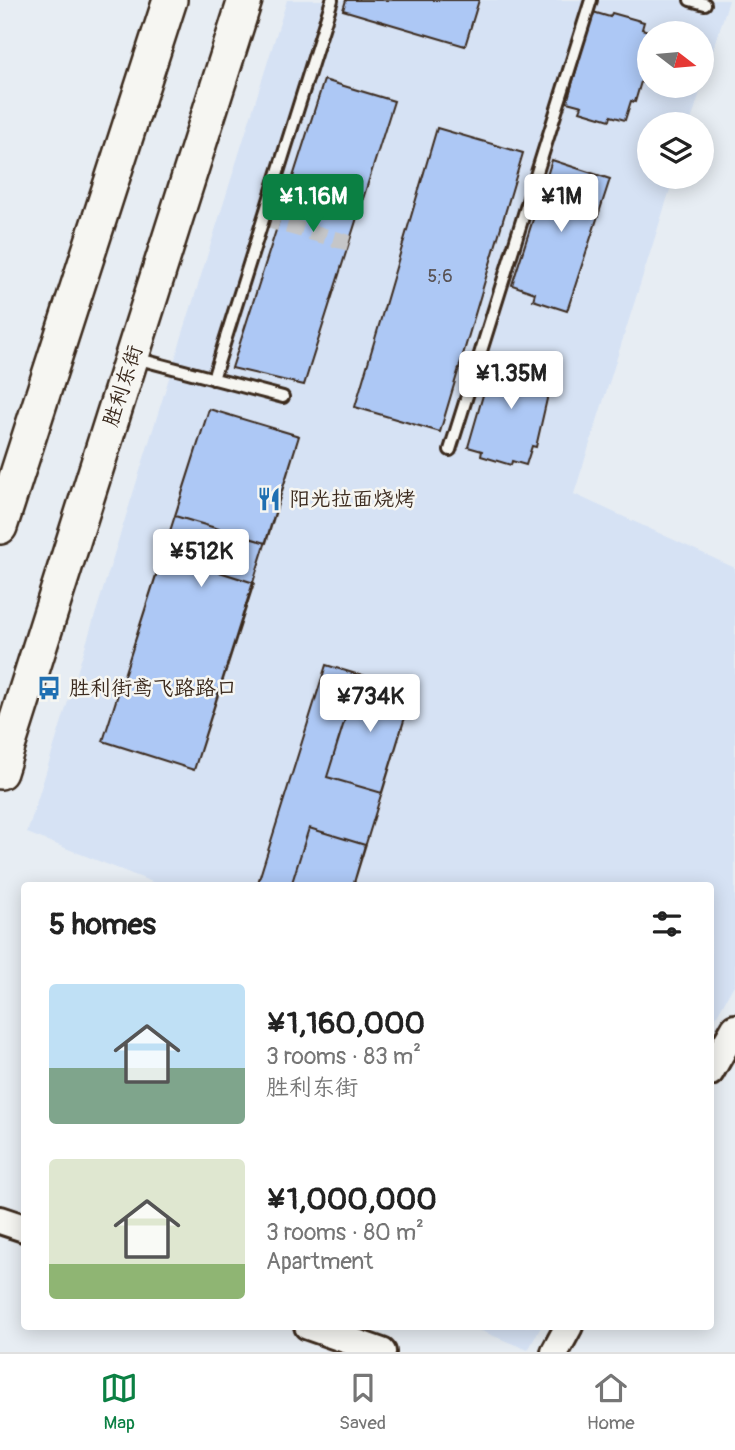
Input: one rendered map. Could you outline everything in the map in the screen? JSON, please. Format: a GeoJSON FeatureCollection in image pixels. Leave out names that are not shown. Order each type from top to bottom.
{"type":"FeatureCollection","features":[{"type":"Feature","properties":{"kind":"main road"},"geometry":{"type":"LineString","coordinates":[[0,527],[170,0]]}},
{"type":"Feature","properties":{"kind":"main road","name":"胜利东街"},"geometry":{"type":"LineString","coordinates":[[0,772],[245,0]]}},
{"type":"Feature","properties":{"kind":"street"},"geometry":{"type":"LineString","coordinates":[[714,1065],[735,1028]]}},
{"type":"Feature","properties":{"kind":"street"},"geometry":{"type":"LineString","coordinates":[[0,1220],[21,1227]]}},
{"type":"Feature","properties":{"kind":"street"},"geometry":{"type":"LineString","coordinates":[[319,1330],[382,1352]]}},
{"type":"Feature","properties":{"kind":"street"},"geometry":{"type":"LineString","coordinates":[[555,1352],[567,1330]]}},
{"type":"Feature","properties":{"kind":"lane"},"geometry":{"type":"LineString","coordinates":[[213,379],[332,0]]}},
{"type":"Feature","properties":{"kind":"lane"},"geometry":{"type":"LineString","coordinates":[[450,450],[591,0]]}},
{"type":"Feature","properties":{"kind":"lane"},"geometry":{"type":"LineString","coordinates":[[690,0],[705,4]]}},
{"type":"Feature","properties":{"kind":"lane"},"geometry":{"type":"LineString","coordinates":[[132,357],[283,397]]}},
{"type":"Feature","properties":{"kind":"shaded area"},"geometry":{"type":"Polygon","coordinates":[[[287,0],[729,0],[714,48],[714,21],[637,21],[637,98],[698,98],[694,112],[637,112],[637,189],[670,189],[574,494],[735,568],[735,983],[714,1021],[714,882],[152,882],[27,833],[287,0]]]}},
{"type":"Feature","properties":{"kind":"shaded area"},"geometry":{"type":"Polygon","coordinates":[[[479,1330],[539,1330],[528,1350],[479,1330]]]}},
{"type":"Feature","properties":{"kind":"building"},"geometry":{"type":"Polygon","coordinates":[[[346,0],[479,0],[465,46],[343,10],[346,0]]]}},
{"type":"Feature","properties":{"kind":"building"},"geometry":{"type":"Polygon","coordinates":[[[593,12],[610,17],[612,13],[640,21],[637,21],[637,95],[635,102],[631,101],[625,120],[611,116],[610,120],[580,111],[582,106],[567,102],[593,12]]]}},
{"type":"Feature","properties":{"kind":"building"},"geometry":{"type":"Polygon","coordinates":[[[324,80],[394,101],[304,385],[232,368],[324,80]]]}},
{"type":"Feature","properties":{"kind":"building"},"geometry":{"type":"Polygon","coordinates":[[[437,128],[523,153],[440,432],[355,407],[437,128]]]}},
{"type":"Feature","properties":{"kind":"building"},"geometry":{"type":"Polygon","coordinates":[[[552,160],[610,179],[567,311],[533,300],[535,293],[512,285],[552,160]]]}},
{"type":"Feature","properties":{"kind":"building"},"geometry":{"type":"Polygon","coordinates":[[[494,357],[511,362],[512,358],[545,367],[543,374],[552,377],[536,447],[532,446],[526,465],[512,461],[511,465],[481,456],[482,451],[468,447],[494,357]]]}},
{"type":"Feature","properties":{"kind":"building"},"geometry":{"type":"Polygon","coordinates":[[[209,409],[299,436],[266,543],[175,516],[209,409]]]}},
{"type":"Feature","properties":{"kind":"building"},"geometry":{"type":"Polygon","coordinates":[[[209,409],[299,436],[194,770],[103,741],[209,409]]]}},
{"type":"Feature","properties":{"kind":"building"},"geometry":{"type":"Polygon","coordinates":[[[163,554],[254,583],[194,770],[103,741],[163,554]]]}},
{"type":"Feature","properties":{"kind":"building"},"geometry":{"type":"Polygon","coordinates":[[[326,665],[413,691],[354,882],[258,882],[326,665]]]}},
{"type":"Feature","properties":{"kind":"building"},"geometry":{"type":"Polygon","coordinates":[[[359,674],[413,691],[382,793],[327,777],[359,674]]]}},
{"type":"Feature","properties":{"kind":"building"},"geometry":{"type":"Polygon","coordinates":[[[309,828],[365,845],[354,882],[292,882],[309,828]]]}},
{"type":"Feature","properties":{"kind":"tunnel"},"geometry":{"type":"LineString","coordinates":[[264,219],[349,243]]}},
{"type":"Feature","properties":{"kind":"place","name":"阳光拉面烧烤"},"geometry":{"type":"Point","coordinates":[269,499]}},
{"type":"Feature","properties":{"kind":"place","name":"胜利街鸢飞路路口"},"geometry":{"type":"Point","coordinates":[49,688]}}]}
